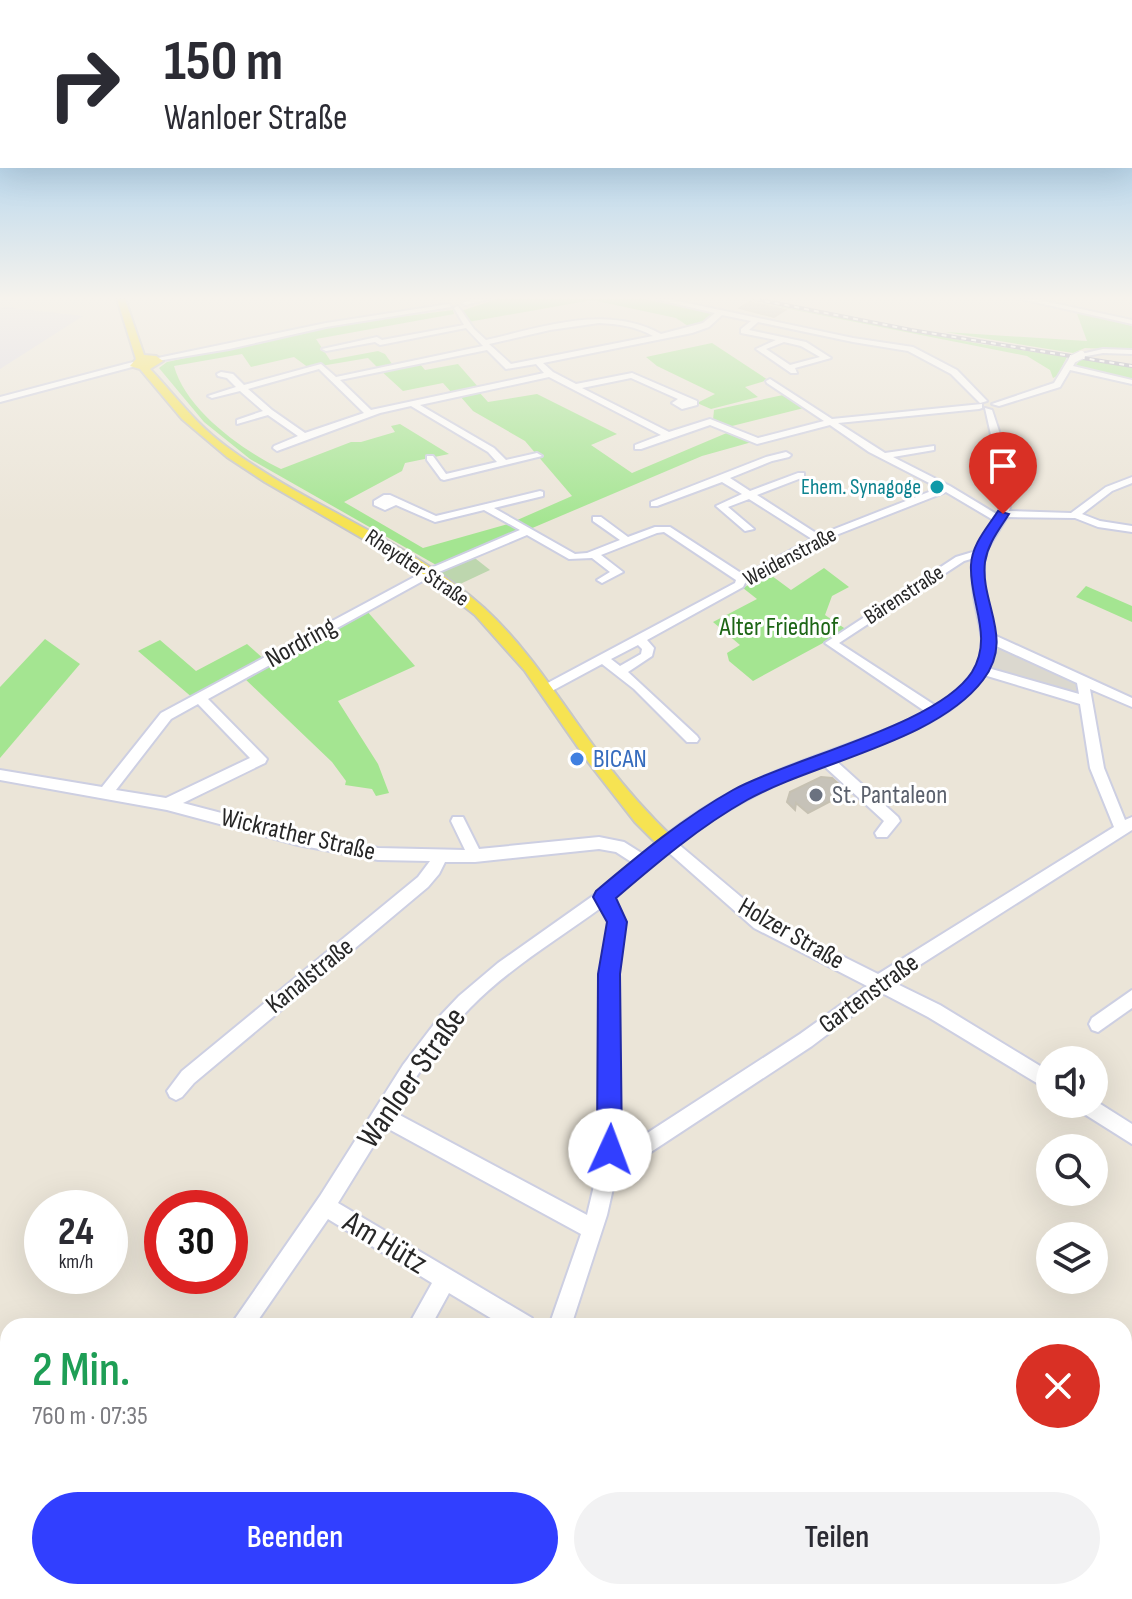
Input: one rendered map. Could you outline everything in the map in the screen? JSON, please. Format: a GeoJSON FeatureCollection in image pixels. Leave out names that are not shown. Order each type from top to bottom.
{"type":"FeatureCollection","features":[{"type":"Feature","properties":{"kind":"main road","name":"Rheydter Straße"},"geometry":{"type":"LineString","coordinates":[[154,374],[193,424],[241,462],[431,572],[486,618],[546,689],[594,759],[641,818],[667,843]]}},
{"type":"Feature","properties":{"kind":"street"},"geometry":{"type":"LineString","coordinates":[[0,400],[86,374]]}},
{"type":"Feature","properties":{"kind":"street"},"geometry":{"type":"LineString","coordinates":[[221,374],[230,376],[269,412],[304,436]]}},
{"type":"Feature","properties":{"kind":"street"},"geometry":{"type":"LineString","coordinates":[[212,396],[294,374]]}},
{"type":"Feature","properties":{"kind":"street"},"geometry":{"type":"LineString","coordinates":[[330,374],[370,414]]}},
{"type":"Feature","properties":{"kind":"street"},"geometry":{"type":"LineString","coordinates":[[336,379],[360,374]]}},
{"type":"Feature","properties":{"kind":"street"},"geometry":{"type":"LineString","coordinates":[[277,448],[370,414],[550,374],[668,435]]}},
{"type":"Feature","properties":{"kind":"street"},"geometry":{"type":"LineString","coordinates":[[956,374],[986,405],[1003,468],[1001,517],[980,553],[978,576],[990,638],[981,670],[1086,701]]}},
{"type":"Feature","properties":{"kind":"street"},"geometry":{"type":"LineString","coordinates":[[638,447],[708,422],[756,441],[831,422],[986,405],[1057,385],[1063,374]]}},
{"type":"Feature","properties":{"kind":"street"},"geometry":{"type":"LineString","coordinates":[[1096,374],[1132,382]]}},
{"type":"Feature","properties":{"kind":"street"},"geometry":{"type":"LineString","coordinates":[[573,387],[632,375],[685,399]]}},
{"type":"Feature","properties":{"kind":"street"},"geometry":{"type":"LineString","coordinates":[[770,381],[883,456],[1001,517],[1075,515],[1098,524],[1132,529]]}},
{"type":"Feature","properties":{"kind":"street"},"geometry":{"type":"LineString","coordinates":[[413,404],[490,449],[504,464]]}},
{"type":"Feature","properties":{"kind":"street"},"geometry":{"type":"LineString","coordinates":[[240,422],[269,412]]}},
{"type":"Feature","properties":{"kind":"street"},"geometry":{"type":"LineString","coordinates":[[883,456],[931,448]]}},
{"type":"Feature","properties":{"kind":"street"},"geometry":{"type":"LineString","coordinates":[[654,504],[786,455]]}},
{"type":"Feature","properties":{"kind":"street"},"geometry":{"type":"LineString","coordinates":[[430,458],[444,477],[537,456]]}},
{"type":"Feature","properties":{"kind":"street"},"geometry":{"type":"LineString","coordinates":[[749,529],[721,507],[801,475]]}},
{"type":"Feature","properties":{"kind":"street"},"geometry":{"type":"LineString","coordinates":[[723,478],[819,539]]}},
{"type":"Feature","properties":{"kind":"street"},"geometry":{"type":"LineString","coordinates":[[1075,515],[1109,489],[1132,480]]}},
{"type":"Feature","properties":{"kind":"street","name":"Weidenstraße"},"geometry":{"type":"LineString","coordinates":[[546,689],[604,660],[739,585],[742,579],[751,578],[819,539],[947,488]]}},
{"type":"Feature","properties":{"kind":"street"},"geometry":{"type":"LineString","coordinates":[[395,501],[433,519],[540,494]]}},
{"type":"Feature","properties":{"kind":"street"},"geometry":{"type":"LineString","coordinates":[[486,507],[567,556],[593,554],[659,529],[668,530],[742,579]]}},
{"type":"Feature","properties":{"kind":"street"},"geometry":{"type":"LineString","coordinates":[[597,519],[627,541]]}},
{"type":"Feature","properties":{"kind":"street","name":"Nordring"},"geometry":{"type":"LineString","coordinates":[[105,793],[160,721],[431,572],[527,531]]}},
{"type":"Feature","properties":{"kind":"street","name":"Bärenstraße"},"geometry":{"type":"LineString","coordinates":[[936,712],[831,643],[960,559],[980,553]]}},
{"type":"Feature","properties":{"kind":"street"},"geometry":{"type":"LineString","coordinates":[[593,554],[618,572],[602,580]]}},
{"type":"Feature","properties":{"kind":"street"},"geometry":{"type":"LineString","coordinates":[[990,638],[1132,703]]}},
{"type":"Feature","properties":{"kind":"street"},"geometry":{"type":"LineString","coordinates":[[620,672],[647,655],[648,647],[640,640]]}},
{"type":"Feature","properties":{"kind":"street"},"geometry":{"type":"LineString","coordinates":[[604,660],[692,739]]}},
{"type":"Feature","properties":{"kind":"street","name":"Wanloer Straße"},"geometry":{"type":"LineString","coordinates":[[247,1318],[324,1206],[420,1056],[462,1005],[507,965],[603,897],[667,843],[742,794],[936,712],[959,696],[981,670]]}},
{"type":"Feature","properties":{"kind":"street"},"geometry":{"type":"LineString","coordinates":[[1083,682],[1097,768],[1129,830]]}},
{"type":"Feature","properties":{"kind":"street"},"geometry":{"type":"LineString","coordinates":[[167,804],[260,759],[200,698]]}},
{"type":"Feature","properties":{"kind":"street"},"geometry":{"type":"LineString","coordinates":[[824,758],[893,821],[882,833]]}},
{"type":"Feature","properties":{"kind":"street","name":"Wickrather Straße"},"geometry":{"type":"LineString","coordinates":[[0,775],[167,804],[346,850],[439,858],[599,843],[619,846],[643,862]]}},
{"type":"Feature","properties":{"kind":"street"},"geometry":{"type":"LineString","coordinates":[[458,821],[475,856]]}},
{"type":"Feature","properties":{"kind":"street","name":"Gartenstraße"},"geometry":{"type":"LineString","coordinates":[[608,1169],[806,1040],[882,984],[889,975],[1129,830]]}},
{"type":"Feature","properties":{"kind":"street","name":"Holzer Straße"},"geometry":{"type":"LineString","coordinates":[[667,843],[755,919],[934,1011],[1036,1073]]}},
{"type":"Feature","properties":{"kind":"street","name":"Kanalstraße"},"geometry":{"type":"LineString","coordinates":[[176,1091],[212,1057],[423,882],[434,870],[439,858]]}},
{"type":"Feature","properties":{"kind":"street"},"geometry":{"type":"LineString","coordinates":[[563,1318],[608,1169],[611,1072],[609,974],[617,922],[603,897]]}},
{"type":"Feature","properties":{"kind":"street"},"geometry":{"type":"LineString","coordinates":[[1098,1024],[1132,998]]}},
{"type":"Feature","properties":{"kind":"street"},"geometry":{"type":"LineString","coordinates":[[382,1115],[592,1229]]}},
{"type":"Feature","properties":{"kind":"street"},"geometry":{"type":"LineString","coordinates":[[1106,1118],[1132,1135]]}},
{"type":"Feature","properties":{"kind":"street","name":"Am Hütz"},"geometry":{"type":"LineString","coordinates":[[324,1206],[510,1318]]}},
{"type":"Feature","properties":{"kind":"street","name":"Am Hütz"},"geometry":{"type":"LineString","coordinates":[[424,1318],[445,1280]]}},
{"type":"Feature","properties":{"kind":"green space"},"geometry":{"type":"Polygon","coordinates":[[[164,374],[177,374],[190,398],[217,427],[281,469],[351,442],[395,432],[391,426],[400,424],[449,454],[405,463],[402,471],[344,502],[423,548],[508,524],[519,531],[457,558],[450,558],[451,561],[438,566],[250,459],[204,422],[164,374]]]}},
{"type":"Feature","properties":{"kind":"green space"},"geometry":{"type":"Polygon","coordinates":[[[384,374],[466,374],[479,388],[452,393],[443,383],[403,391],[384,374]]]}},
{"type":"Feature","properties":{"kind":"green space"},"geometry":{"type":"Polygon","coordinates":[[[673,374],[758,374],[768,380],[745,387],[758,397],[711,409],[697,403],[715,394],[673,374]]]}},
{"type":"Feature","properties":{"kind":"green space"},"geometry":{"type":"Polygon","coordinates":[[[1104,374],[1132,374],[1132,380],[1104,374]]]}},
{"type":"Feature","properties":{"kind":"green space"},"geometry":{"type":"Polygon","coordinates":[[[479,392],[488,402],[537,394],[617,434],[591,445],[632,473],[729,432],[752,442],[702,456],[530,529],[515,521],[572,496],[525,441],[473,411],[460,396],[479,392]]]}},
{"type":"Feature","properties":{"kind":"green space"},"geometry":{"type":"Polygon","coordinates":[[[783,395],[804,408],[728,427],[713,420],[714,410],[783,395]]]}},
{"type":"Feature","properties":{"kind":"green space"},"geometry":{"type":"Polygon","coordinates":[[[471,555],[490,570],[458,585],[438,571],[471,555]]]}},
{"type":"Feature","properties":{"kind":"green space","name":"Alter Friedhof"},"geometry":{"type":"Polygon","coordinates":[[[824,568],[849,587],[832,596],[825,615],[847,630],[753,681],[729,661],[727,653],[740,645],[713,622],[757,599],[743,588],[768,573],[791,590],[824,568]]]}},
{"type":"Feature","properties":{"kind":"green space"},"geometry":{"type":"Polygon","coordinates":[[[1086,586],[1132,606],[1132,622],[1076,597],[1086,586]]]}},
{"type":"Feature","properties":{"kind":"green space"},"geometry":{"type":"Polygon","coordinates":[[[366,610],[415,666],[338,701],[378,764],[389,793],[376,796],[372,789],[345,785],[346,781],[332,762],[243,677],[366,610]]]}},
{"type":"Feature","properties":{"kind":"green space"},"geometry":{"type":"Polygon","coordinates":[[[45,639],[80,664],[0,758],[0,687],[45,639]]]}},
{"type":"Feature","properties":{"kind":"green space"},"geometry":{"type":"Polygon","coordinates":[[[160,640],[196,671],[247,644],[265,660],[194,699],[138,651],[160,640]]]}},
{"type":"Feature","properties":{"kind":"shaded area"},"geometry":{"type":"Polygon","coordinates":[[[996,645],[1077,679],[1081,699],[987,671],[996,645]]]}},
{"type":"Feature","properties":{"kind":"building","name":"St. Pantaleon"},"geometry":{"type":"Polygon","coordinates":[[[821,777],[832,778],[848,792],[808,813],[796,803],[795,810],[787,802],[790,792],[821,777]]]}},
{"type":"Feature","properties":{"kind":"place","name":"Ehem. Synagoge"},"geometry":{"type":"Point","coordinates":[937,487]}},
{"type":"Feature","properties":{"kind":"place","name":"BICAN"},"geometry":{"type":"Point","coordinates":[577,759]}},
{"type":"Feature","properties":{"kind":"place","name":"St. Pantaleon"},"geometry":{"type":"Point","coordinates":[816,795]}},
{"type":"Feature","properties":{"kind":"route"},"geometry":{"type":"LineString","coordinates":[[610,1150],[609,974],[617,922],[616,915],[603,897],[667,843],[742,794],[920,720],[949,705],[970,686],[986,661],[989,650],[990,636],[979,580],[980,553],[1003,514]]}}]}
